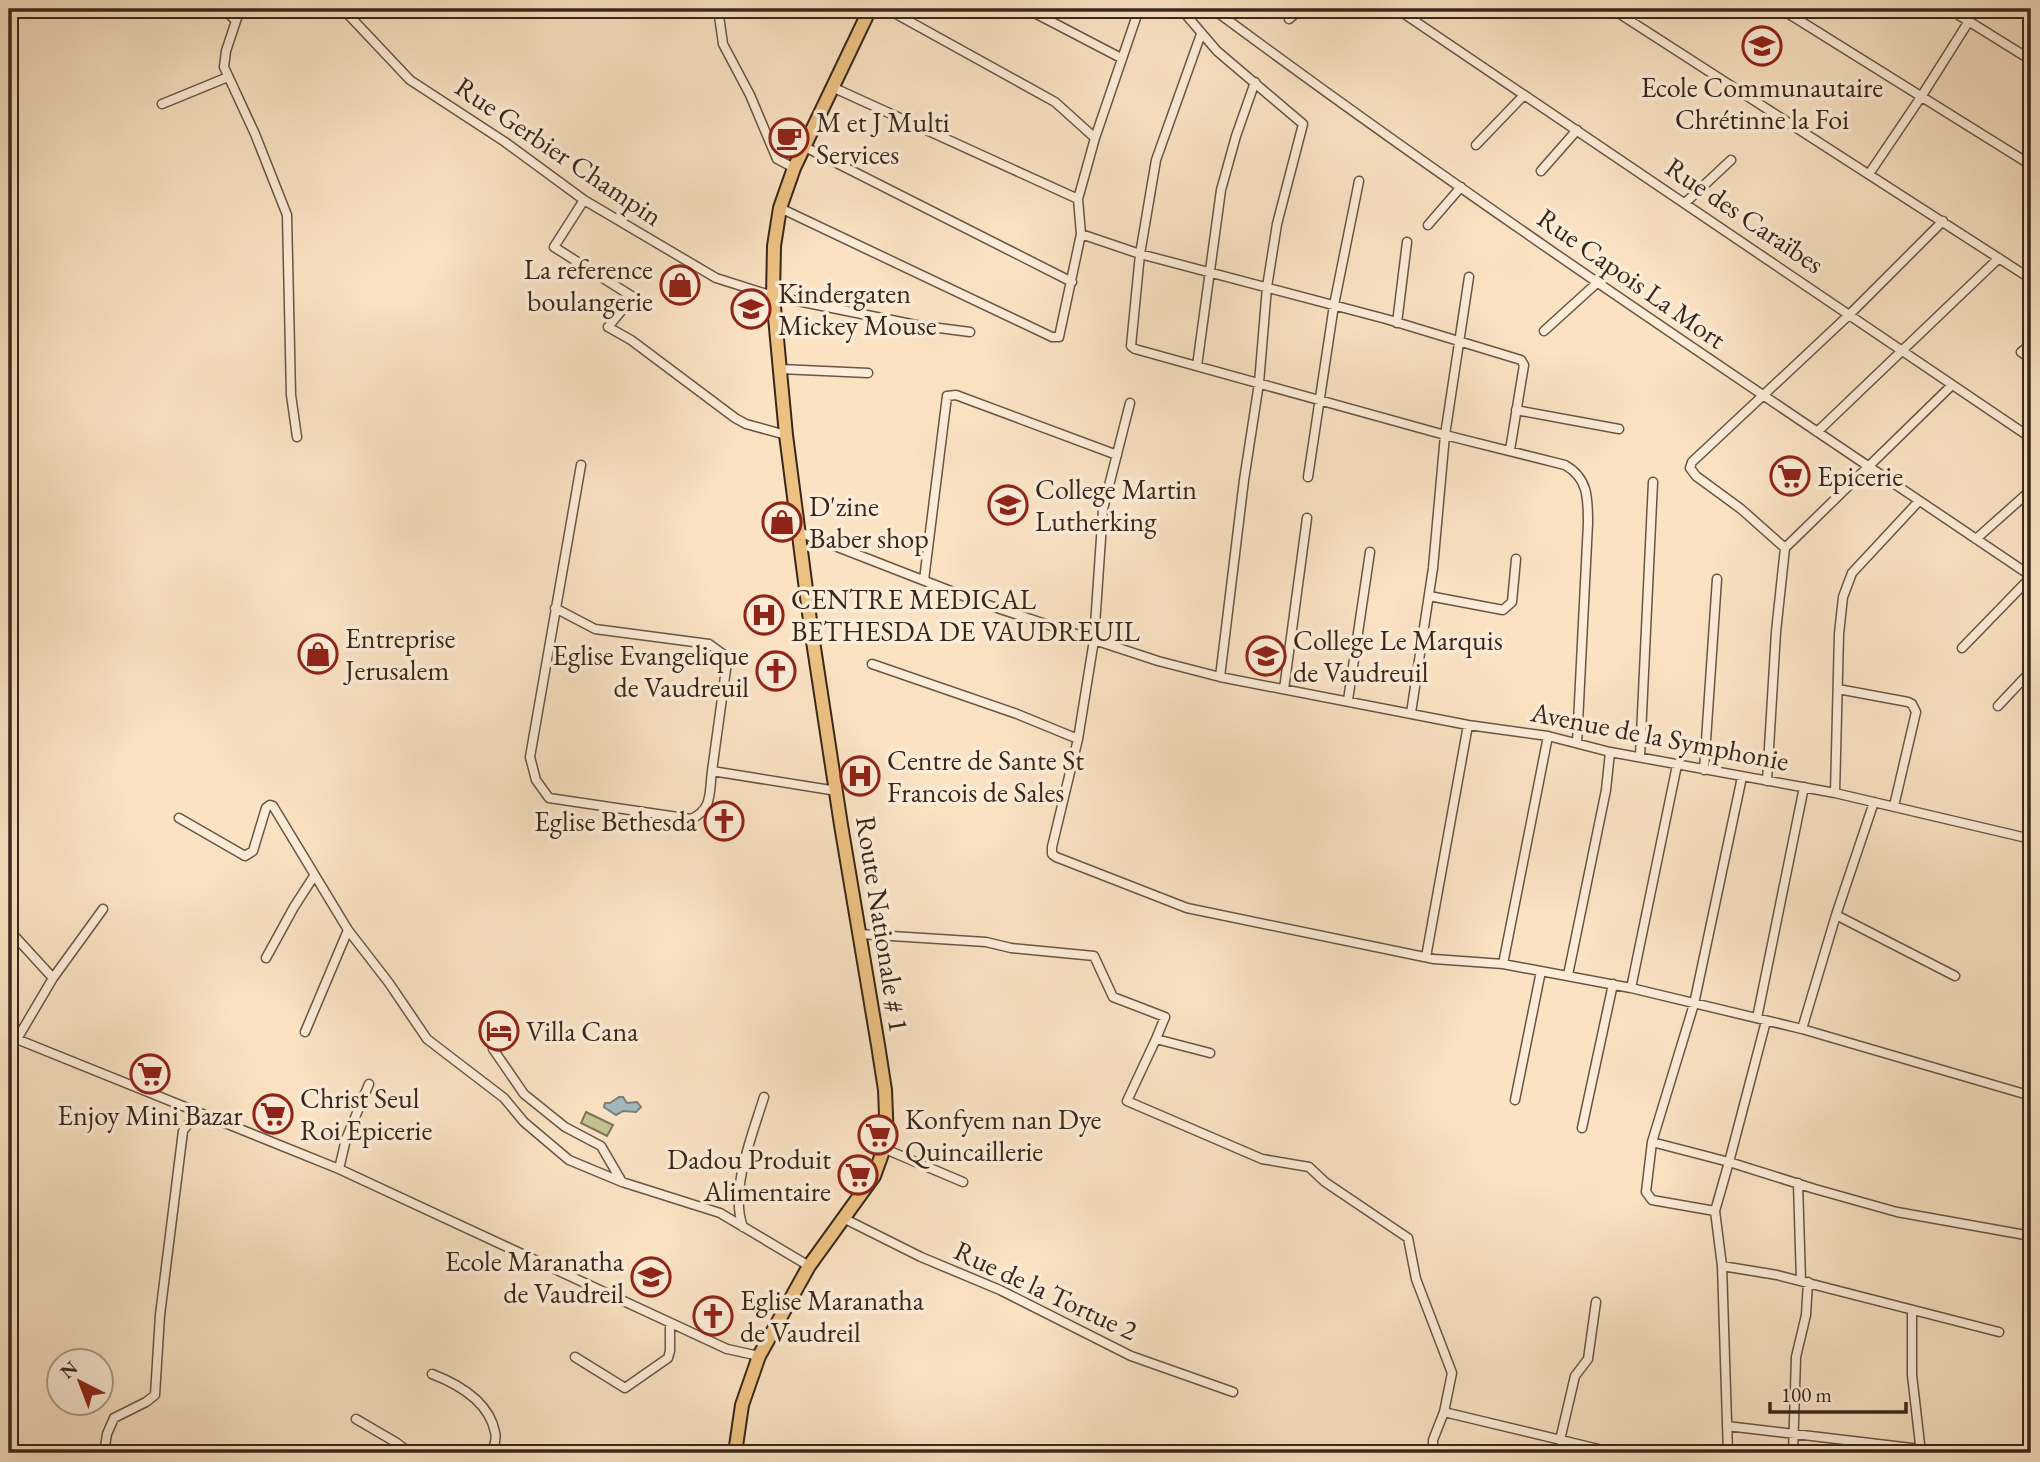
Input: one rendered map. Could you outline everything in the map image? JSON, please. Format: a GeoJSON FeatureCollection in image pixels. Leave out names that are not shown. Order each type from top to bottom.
{"type":"FeatureCollection","features":[{"type":"Feature","properties":{"kind":"main road","name":"Route Nationale # 1"},"geometry":{"type":"LineString","coordinates":[[735,1453],[742,1405],[759,1356],[809,1266],[874,1176],[885,1149],[885,1090],[817,671],[786,435],[773,296],[774,246],[780,208],[794,168],[806,148],[870,9]]}},
{"type":"Feature","properties":{"kind":"street"},"geometry":{"type":"LineString","coordinates":[[224,9],[235,20]]}},
{"type":"Feature","properties":{"kind":"street"},"geometry":{"type":"LineString","coordinates":[[240,9],[226,51],[225,66],[287,215],[291,395],[298,437]]}},
{"type":"Feature","properties":{"kind":"street","name":"Rue Gerbier Champin"},"geometry":{"type":"LineString","coordinates":[[343,9],[410,80],[505,142],[584,200],[716,278],[773,296],[916,325],[970,332]]}},
{"type":"Feature","properties":{"kind":"street"},"geometry":{"type":"LineString","coordinates":[[718,9],[723,44],[750,95],[777,159],[794,168]]}},
{"type":"Feature","properties":{"kind":"street"},"geometry":{"type":"LineString","coordinates":[[887,9],[1055,102],[1096,138]]}},
{"type":"Feature","properties":{"kind":"street"},"geometry":{"type":"LineString","coordinates":[[1029,9],[1121,58]]}},
{"type":"Feature","properties":{"kind":"street"},"geometry":{"type":"LineString","coordinates":[[780,208],[1056,338],[1062,335],[1081,234],[1079,199],[1121,58],[1139,9]]}},
{"type":"Feature","properties":{"kind":"street"},"geometry":{"type":"LineString","coordinates":[[1181,9],[1217,51],[1303,124],[1277,225],[1267,287],[1259,383],[1244,480],[1220,677]]}},
{"type":"Feature","properties":{"kind":"street","name":"Rue Capois La Mort"},"geometry":{"type":"LineString","coordinates":[[1213,9],[1349,110],[2031,577]]}},
{"type":"Feature","properties":{"kind":"street"},"geometry":{"type":"LineString","coordinates":[[1289,19],[1301,9]]}},
{"type":"Feature","properties":{"kind":"street","name":"Rue des Caraïbes"},"geometry":{"type":"LineString","coordinates":[[1397,9],[2031,438]]}},
{"type":"Feature","properties":{"kind":"street"},"geometry":{"type":"LineString","coordinates":[[1612,9],[2031,279]]}},
{"type":"Feature","properties":{"kind":"street"},"geometry":{"type":"LineString","coordinates":[[1630,20],[1637,9]]}},
{"type":"Feature","properties":{"kind":"street"},"geometry":{"type":"LineString","coordinates":[[1781,9],[2031,165]]}},
{"type":"Feature","properties":{"kind":"street"},"geometry":{"type":"LineString","coordinates":[[1949,9],[2031,60]]}},
{"type":"Feature","properties":{"kind":"street"},"geometry":{"type":"LineString","coordinates":[[1869,174],[1969,21]]}},
{"type":"Feature","properties":{"kind":"street"},"geometry":{"type":"LineString","coordinates":[[1201,34],[1156,160],[1140,254],[1131,346],[1445,435],[1565,465],[1574,470],[1579,475],[1588,499],[1577,743]]}},
{"type":"Feature","properties":{"kind":"street"},"geometry":{"type":"LineString","coordinates":[[162,104],[228,77]]}},
{"type":"Feature","properties":{"kind":"street"},"geometry":{"type":"LineString","coordinates":[[1197,366],[1221,190],[1255,82]]}},
{"type":"Feature","properties":{"kind":"street"},"geometry":{"type":"LineString","coordinates":[[832,87],[1079,199]]}},
{"type":"Feature","properties":{"kind":"street"},"geometry":{"type":"LineString","coordinates":[[1476,145],[1524,95]]}},
{"type":"Feature","properties":{"kind":"street"},"geometry":{"type":"LineString","coordinates":[[1541,171],[1577,130]]}},
{"type":"Feature","properties":{"kind":"street"},"geometry":{"type":"LineString","coordinates":[[806,148],[1072,282]]}},
{"type":"Feature","properties":{"kind":"street"},"geometry":{"type":"LineString","coordinates":[[1685,203],[1731,160]]}},
{"type":"Feature","properties":{"kind":"street"},"geometry":{"type":"LineString","coordinates":[[1308,477],[1334,305],[1359,181]]}},
{"type":"Feature","properties":{"kind":"street"},"geometry":{"type":"LineString","coordinates":[[1428,225],[1461,187]]}},
{"type":"Feature","properties":{"kind":"street"},"geometry":{"type":"LineString","coordinates":[[584,200],[554,247],[633,297],[608,327],[631,340],[734,418],[786,435]]}},
{"type":"Feature","properties":{"kind":"street"},"geometry":{"type":"LineString","coordinates":[[1785,548],[1741,509],[1696,476],[1690,468],[1692,462],[1850,314],[1943,221]]}},
{"type":"Feature","properties":{"kind":"street"},"geometry":{"type":"LineString","coordinates":[[1081,234],[1140,254],[1461,341],[1523,362],[1510,450]]}},
{"type":"Feature","properties":{"kind":"street"},"geometry":{"type":"LineString","coordinates":[[1397,323],[1407,242]]}},
{"type":"Feature","properties":{"kind":"street"},"geometry":{"type":"LineString","coordinates":[[1817,432],[1999,258]]}},
{"type":"Feature","properties":{"kind":"street"},"geometry":{"type":"LineString","coordinates":[[1411,713],[1429,596],[1445,435],[1469,277]]}},
{"type":"Feature","properties":{"kind":"street"},"geometry":{"type":"LineString","coordinates":[[1544,331],[1598,282]]}},
{"type":"Feature","properties":{"kind":"street"},"geometry":{"type":"LineString","coordinates":[[2031,344],[2021,352],[2031,359]]}},
{"type":"Feature","properties":{"kind":"street"},"geometry":{"type":"LineString","coordinates":[[780,369],[868,373]]}},
{"type":"Feature","properties":{"kind":"street"},"geometry":{"type":"LineString","coordinates":[[1767,781],[1776,632],[1785,548],[1952,385]]}},
{"type":"Feature","properties":{"kind":"street"},"geometry":{"type":"LineString","coordinates":[[924,580],[947,396],[956,395],[1117,455]]}},
{"type":"Feature","properties":{"kind":"street"},"geometry":{"type":"LineString","coordinates":[[1130,404],[1104,509],[1094,640],[1078,739],[1052,847],[1056,858],[1187,908],[1426,957],[1503,964],[1631,988],[1802,1029],[2028,1096]]}},
{"type":"Feature","properties":{"kind":"street"},"geometry":{"type":"LineString","coordinates":[[1516,410],[1619,429]]}},
{"type":"Feature","properties":{"kind":"street"},"geometry":{"type":"LineString","coordinates":[[555,608],[595,629],[709,644],[724,655],[727,662],[708,807],[701,814],[691,819],[549,798],[536,780],[530,757],[555,608],[581,465]]}},
{"type":"Feature","properties":{"kind":"street"},"geometry":{"type":"LineString","coordinates":[[1640,756],[1653,482]]}},
{"type":"Feature","properties":{"kind":"street"},"geometry":{"type":"LineString","coordinates":[[1976,539],[2031,490]]}},
{"type":"Feature","properties":{"kind":"street"},"geometry":{"type":"LineString","coordinates":[[1836,793],[1843,597],[1852,573],[1919,501]]}},
{"type":"Feature","properties":{"kind":"street"},"geometry":{"type":"LineString","coordinates":[[1284,689],[1307,518]]}},
{"type":"Feature","properties":{"kind":"street","name":"Avenue de la Symphonie"},"geometry":{"type":"LineString","coordinates":[[799,532],[979,602],[1158,661],[1220,677],[1468,724],[1548,736],[1610,752],[1836,793],[2031,839]]}},
{"type":"Feature","properties":{"kind":"street"},"geometry":{"type":"LineString","coordinates":[[1348,700],[1370,552]]}},
{"type":"Feature","properties":{"kind":"street"},"geometry":{"type":"LineString","coordinates":[[1429,596],[1503,610],[1508,608],[1512,603],[1516,559]]}},
{"type":"Feature","properties":{"kind":"street"},"geometry":{"type":"LineString","coordinates":[[1962,648],[2031,577]]}},
{"type":"Feature","properties":{"kind":"street"},"geometry":{"type":"LineString","coordinates":[[1704,770],[1717,579]]}},
{"type":"Feature","properties":{"kind":"street"},"geometry":{"type":"LineString","coordinates":[[872,664],[1017,714],[1078,739]]}},
{"type":"Feature","properties":{"kind":"street"},"geometry":{"type":"LineString","coordinates":[[1998,706],[2031,671]]}},
{"type":"Feature","properties":{"kind":"street"},"geometry":{"type":"LineString","coordinates":[[1838,689],[1908,702],[1916,712],[1894,806]]}},
{"type":"Feature","properties":{"kind":"street"},"geometry":{"type":"LineString","coordinates":[[1426,957],[1468,724]]}},
{"type":"Feature","properties":{"kind":"street"},"geometry":{"type":"LineString","coordinates":[[1503,964],[1548,736]]}},
{"type":"Feature","properties":{"kind":"street"},"geometry":{"type":"LineString","coordinates":[[1568,975],[1606,790],[1610,752]]}},
{"type":"Feature","properties":{"kind":"street"},"geometry":{"type":"LineString","coordinates":[[1631,988],[1677,765]]}},
{"type":"Feature","properties":{"kind":"street"},"geometry":{"type":"LineString","coordinates":[[712,771],[837,791]]}},
{"type":"Feature","properties":{"kind":"street"},"geometry":{"type":"LineString","coordinates":[[1715,1211],[1652,1200],[1648,1197],[1646,1188],[1652,1142],[1694,1004],[1742,777]]}},
{"type":"Feature","properties":{"kind":"street"},"geometry":{"type":"LineString","coordinates":[[1757,1018],[1804,788]]}},
{"type":"Feature","properties":{"kind":"street"},"geometry":{"type":"LineString","coordinates":[[1802,1029],[1874,802]]}},
{"type":"Feature","properties":{"kind":"street"},"geometry":{"type":"LineString","coordinates":[[179,818],[245,856],[253,851],[267,808],[273,806],[348,930],[427,1039],[505,1098],[524,1122],[569,1160],[622,1182],[720,1213],[809,1266]]}},
{"type":"Feature","properties":{"kind":"street"},"geometry":{"type":"LineString","coordinates":[[266,958],[314,876]]}},
{"type":"Feature","properties":{"kind":"street"},"geometry":{"type":"LineString","coordinates":[[103,909],[13,1037],[339,1169],[727,1349],[759,1356]]}},
{"type":"Feature","properties":{"kind":"street"},"geometry":{"type":"LineString","coordinates":[[1836,915],[1955,976]]}},
{"type":"Feature","properties":{"kind":"street"},"geometry":{"type":"LineString","coordinates":[[9,930],[54,978]]}},
{"type":"Feature","properties":{"kind":"street"},"geometry":{"type":"LineString","coordinates":[[305,1032],[348,930]]}},
{"type":"Feature","properties":{"kind":"street"},"geometry":{"type":"LineString","coordinates":[[860,934],[986,942],[1011,948],[1094,956],[1113,997],[1165,1017],[1127,1101],[1262,1159],[1309,1167],[1325,1182],[1408,1238],[1416,1279],[1452,1373],[1444,1412],[1433,1440],[1433,1453]]}},
{"type":"Feature","properties":{"kind":"street"},"geometry":{"type":"LineString","coordinates":[[1515,1100],[1541,971]]}},
{"type":"Feature","properties":{"kind":"street"},"geometry":{"type":"LineString","coordinates":[[1581,1128],[1613,984]]}},
{"type":"Feature","properties":{"kind":"street"},"geometry":{"type":"LineString","coordinates":[[1728,1453],[1722,1266],[1715,1211],[1766,1021]]}},
{"type":"Feature","properties":{"kind":"street"},"geometry":{"type":"LineString","coordinates":[[1156,1039],[1210,1053]]}},
{"type":"Feature","properties":{"kind":"street"},"geometry":{"type":"LineString","coordinates":[[493,1049],[524,1094],[565,1127],[601,1146],[622,1182]]}},
{"type":"Feature","properties":{"kind":"street"},"geometry":{"type":"LineString","coordinates":[[339,1169],[346,1139],[369,1084]]}},
{"type":"Feature","properties":{"kind":"street"},"geometry":{"type":"LineString","coordinates":[[743,1227],[739,1216],[739,1199],[746,1159],[764,1097]]}},
{"type":"Feature","properties":{"kind":"street"},"geometry":{"type":"LineString","coordinates":[[104,1453],[107,1434],[114,1418],[155,1395],[160,1315],[183,1131],[197,1112]]}},
{"type":"Feature","properties":{"kind":"street"},"geometry":{"type":"LineString","coordinates":[[1652,1142],[1898,1212],[2031,1236]]}},
{"type":"Feature","properties":{"kind":"street"},"geometry":{"type":"LineString","coordinates":[[885,1149],[963,1182]]}},
{"type":"Feature","properties":{"kind":"street"},"geometry":{"type":"LineString","coordinates":[[1793,1453],[1796,1357],[1806,1315],[1798,1183]]}},
{"type":"Feature","properties":{"kind":"street","name":"Rue de la Tortue 2"},"geometry":{"type":"LineString","coordinates":[[845,1219],[921,1257],[1000,1290],[1131,1356],[1233,1392]]}},
{"type":"Feature","properties":{"kind":"street"},"geometry":{"type":"LineString","coordinates":[[1722,1266],[1805,1282],[1999,1332]]}},
{"type":"Feature","properties":{"kind":"street"},"geometry":{"type":"LineString","coordinates":[[1560,1440],[1575,1376],[1588,1359],[1596,1302]]}},
{"type":"Feature","properties":{"kind":"street"},"geometry":{"type":"LineString","coordinates":[[1727,1426],[1921,1451],[1912,1376],[1912,1311]]}},
{"type":"Feature","properties":{"kind":"street"},"geometry":{"type":"LineString","coordinates":[[576,1357],[625,1388],[668,1358],[670,1323]]}},
{"type":"Feature","properties":{"kind":"street"},"geometry":{"type":"LineString","coordinates":[[432,1374],[455,1383],[489,1416],[496,1434],[492,1453]]}},
{"type":"Feature","properties":{"kind":"street"},"geometry":{"type":"LineString","coordinates":[[1444,1412],[1615,1453]]}},
{"type":"Feature","properties":{"kind":"street"},"geometry":{"type":"LineString","coordinates":[[356,1419],[410,1453]]}},
{"type":"Feature","properties":{"kind":"shaded area"},"geometry":{"type":"Polygon","coordinates":[[[623,1097],[627,1103],[637,1102],[641,1107],[636,1112],[623,1111],[616,1115],[604,1107],[605,1103],[623,1097]]]}},
{"type":"Feature","properties":{"kind":"shaded area"},"geometry":{"type":"Polygon","coordinates":[[[586,1112],[613,1125],[607,1136],[581,1123],[586,1112]]]}},
{"type":"Feature","properties":{"kind":"place","name":"Ecole Communautaire Chrétinne la Foi"},"geometry":{"type":"Point","coordinates":[1762,46]}},
{"type":"Feature","properties":{"kind":"place","name":"M et J Multi Services"},"geometry":{"type":"Point","coordinates":[789,138]}},
{"type":"Feature","properties":{"kind":"place","name":"La reference boulangerie"},"geometry":{"type":"Point","coordinates":[680,285]}},
{"type":"Feature","properties":{"kind":"place","name":"Kindergaten Mickey Mouse"},"geometry":{"type":"Point","coordinates":[751,309]}},
{"type":"Feature","properties":{"kind":"place","name":"Epicerie"},"geometry":{"type":"Point","coordinates":[1790,476]}},
{"type":"Feature","properties":{"kind":"place","name":"College Martin Lutherking"},"geometry":{"type":"Point","coordinates":[1008,505]}},
{"type":"Feature","properties":{"kind":"place","name":"D'zine Baber shop"},"geometry":{"type":"Point","coordinates":[782,522]}},
{"type":"Feature","properties":{"kind":"place","name":"CENTRE MEDICAL BETHESDA DE VAUDREUIL"},"geometry":{"type":"Point","coordinates":[764,615]}},
{"type":"Feature","properties":{"kind":"place","name":"Entreprise Jerusalem"},"geometry":{"type":"Point","coordinates":[318,654]}},
{"type":"Feature","properties":{"kind":"place","name":"College Le Marquis de Vaudreuil"},"geometry":{"type":"Point","coordinates":[1266,656]}},
{"type":"Feature","properties":{"kind":"place","name":"Eglise Evangelique de Vaudreuil"},"geometry":{"type":"Point","coordinates":[776,671]}},
{"type":"Feature","properties":{"kind":"place","name":"Centre de Sante St Francois de Sales"},"geometry":{"type":"Point","coordinates":[860,776]}},
{"type":"Feature","properties":{"kind":"place","name":"Eglise Bethesda"},"geometry":{"type":"Point","coordinates":[724,821]}},
{"type":"Feature","properties":{"kind":"place","name":"Villa Cana"},"geometry":{"type":"Point","coordinates":[499,1031]}},
{"type":"Feature","properties":{"kind":"place","name":"Enjoy Mini Bazar"},"geometry":{"type":"Point","coordinates":[150,1074]}},
{"type":"Feature","properties":{"kind":"place","name":"Christ Seul Roi Epicerie"},"geometry":{"type":"Point","coordinates":[273,1114]}},
{"type":"Feature","properties":{"kind":"place","name":"Konfyem nan Dye Quincaillerie"},"geometry":{"type":"Point","coordinates":[878,1135]}},
{"type":"Feature","properties":{"kind":"place","name":"Dadou Produit Alimentaire"},"geometry":{"type":"Point","coordinates":[858,1175]}},
{"type":"Feature","properties":{"kind":"place","name":"Ecole Maranatha de Vaudreil"},"geometry":{"type":"Point","coordinates":[651,1277]}},
{"type":"Feature","properties":{"kind":"place","name":"Eglise Maranatha de Vaudreil"},"geometry":{"type":"Point","coordinates":[713,1316]}}]}
